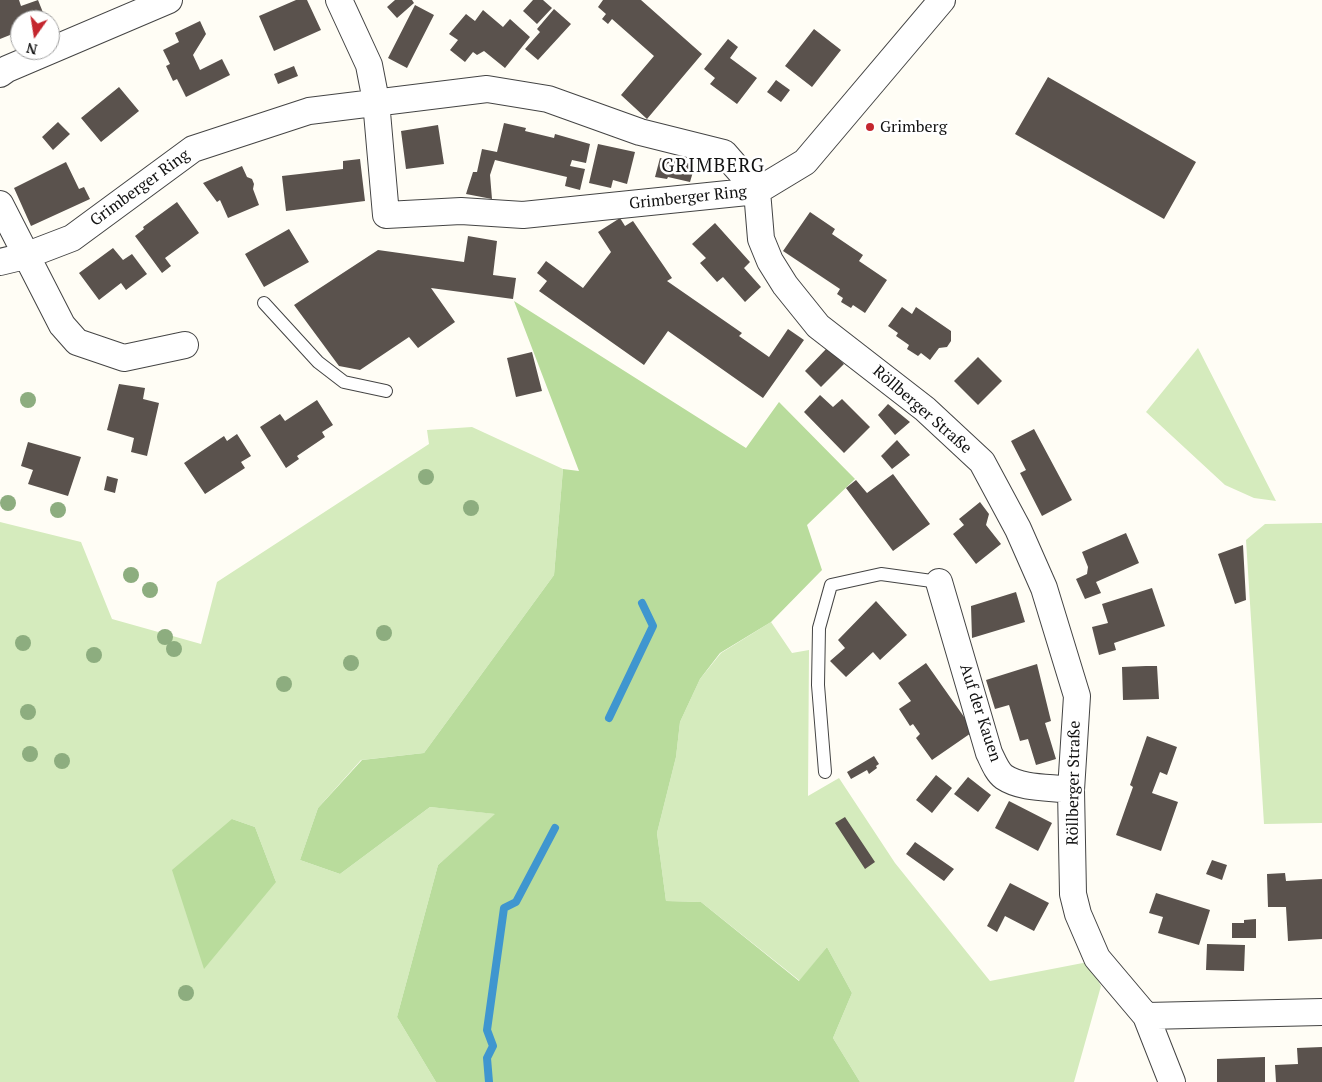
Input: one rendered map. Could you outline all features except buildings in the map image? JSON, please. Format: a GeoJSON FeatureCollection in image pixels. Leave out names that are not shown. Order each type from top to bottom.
{"type":"FeatureCollection","features":[{"type":"Feature","properties":{"kind":"street"},"geometry":{"type":"LineString","coordinates":[[0,74],[6,69],[169,0]]}},
{"type":"Feature","properties":{"kind":"street"},"geometry":{"type":"LineString","coordinates":[[339,0],[369,65],[376,101]]}},
{"type":"Feature","properties":{"kind":"street"},"geometry":{"type":"LineString","coordinates":[[757,191],[805,162],[942,0]]}},
{"type":"Feature","properties":{"kind":"street","name":"Grimberger Ring"},"geometry":{"type":"LineString","coordinates":[[0,262],[25,256],[72,238],[193,149],[309,111],[376,101],[487,89],[548,99],[640,132],[724,153],[757,191]]}},
{"type":"Feature","properties":{"kind":"street","name":"Grimberger Ring"},"geometry":{"type":"LineString","coordinates":[[376,101],[386,215],[461,211],[523,215],[757,191]]}},
{"type":"Feature","properties":{"kind":"street","name":"Röllberger Straße"},"geometry":{"type":"LineString","coordinates":[[757,191],[761,240],[770,261],[785,285],[818,326],[925,409],[982,462],[1018,529],[1044,588],[1077,696],[1071,790],[1073,894],[1078,914],[1097,958],[1146,1016],[1172,1082]]}},
{"type":"Feature","properties":{"kind":"street"},"geometry":{"type":"LineString","coordinates":[[0,204],[62,325],[77,342],[124,358],[184,345]]}},
{"type":"Feature","properties":{"kind":"street","name":"Auf der Kauen"},"geometry":{"type":"LineString","coordinates":[[939,582],[989,753],[998,771],[1003,776],[1021,784],[1071,790]]}},
{"type":"Feature","properties":{"kind":"street"},"geometry":{"type":"LineString","coordinates":[[1146,1016],[1322,1012]]}},
{"type":"Feature","properties":{"kind":"lane"},"geometry":{"type":"LineString","coordinates":[[264,303],[318,362],[344,382],[386,391]]}},
{"type":"Feature","properties":{"kind":"lane"},"geometry":{"type":"LineString","coordinates":[[825,772],[818,685],[819,628],[831,585],[881,574],[939,582]]}},
{"type":"Feature","properties":{"kind":"green space"},"geometry":{"type":"Polygon","coordinates":[[[514,301],[746,448],[779,402],[855,479],[807,525],[822,570],[771,622],[720,653],[700,679],[680,722],[676,757],[657,833],[666,901],[701,902],[799,981],[827,947],[852,993],[833,1038],[860,1082],[436,1082],[397,1017],[438,865],[495,814],[430,807],[340,874],[300,860],[318,808],[362,760],[424,753],[554,575],[563,469],[579,471],[514,301]]]}},
{"type":"Feature","properties":{"kind":"green space"},"geometry":{"type":"Polygon","coordinates":[[[1198,348],[1276,501],[1254,498],[1225,485],[1146,412],[1198,348]]]}},
{"type":"Feature","properties":{"kind":"green space"},"geometry":{"type":"Polygon","coordinates":[[[472,427],[563,469],[554,575],[424,753],[361,760],[318,808],[300,860],[340,874],[430,807],[496,814],[438,865],[397,1017],[436,1082],[0,1082],[0,522],[81,542],[112,619],[201,644],[217,582],[429,444],[427,430],[472,427]],[[232,819],[276,882],[255,827],[232,819]]]}},
{"type":"Feature","properties":{"kind":"green space"},"geometry":{"type":"Polygon","coordinates":[[[1322,523],[1322,823],[1264,824],[1246,540],[1265,524],[1322,523]]]}},
{"type":"Feature","properties":{"kind":"green space"},"geometry":{"type":"Polygon","coordinates":[[[771,622],[792,653],[809,650],[808,796],[839,778],[895,863],[990,981],[1088,962],[1101,986],[1074,1082],[860,1082],[833,1038],[852,993],[827,947],[800,981],[701,902],[666,901],[657,833],[676,757],[680,722],[700,679],[721,653],[771,622]]]}},
{"type":"Feature","properties":{"kind":"green space"},"geometry":{"type":"Polygon","coordinates":[[[232,819],[255,827],[276,882],[204,969],[172,870],[232,819]]]}},
{"type":"Feature","properties":{"kind":"waterway"},"geometry":{"type":"LineString","coordinates":[[609,718],[653,626],[642,603]]}},
{"type":"Feature","properties":{"kind":"waterway"},"geometry":{"type":"LineString","coordinates":[[489,1082],[487,1058],[493,1046],[487,1030],[504,908],[516,902],[555,828]]}},
{"type":"Feature","properties":{"kind":"place","name":"Grimberg"},"geometry":{"type":"Point","coordinates":[870,127]}},
{"type":"Feature","properties":{"kind":"district","name":"GRIMBERG"},"geometry":{"type":"Point","coordinates":[713,167]}}]}
